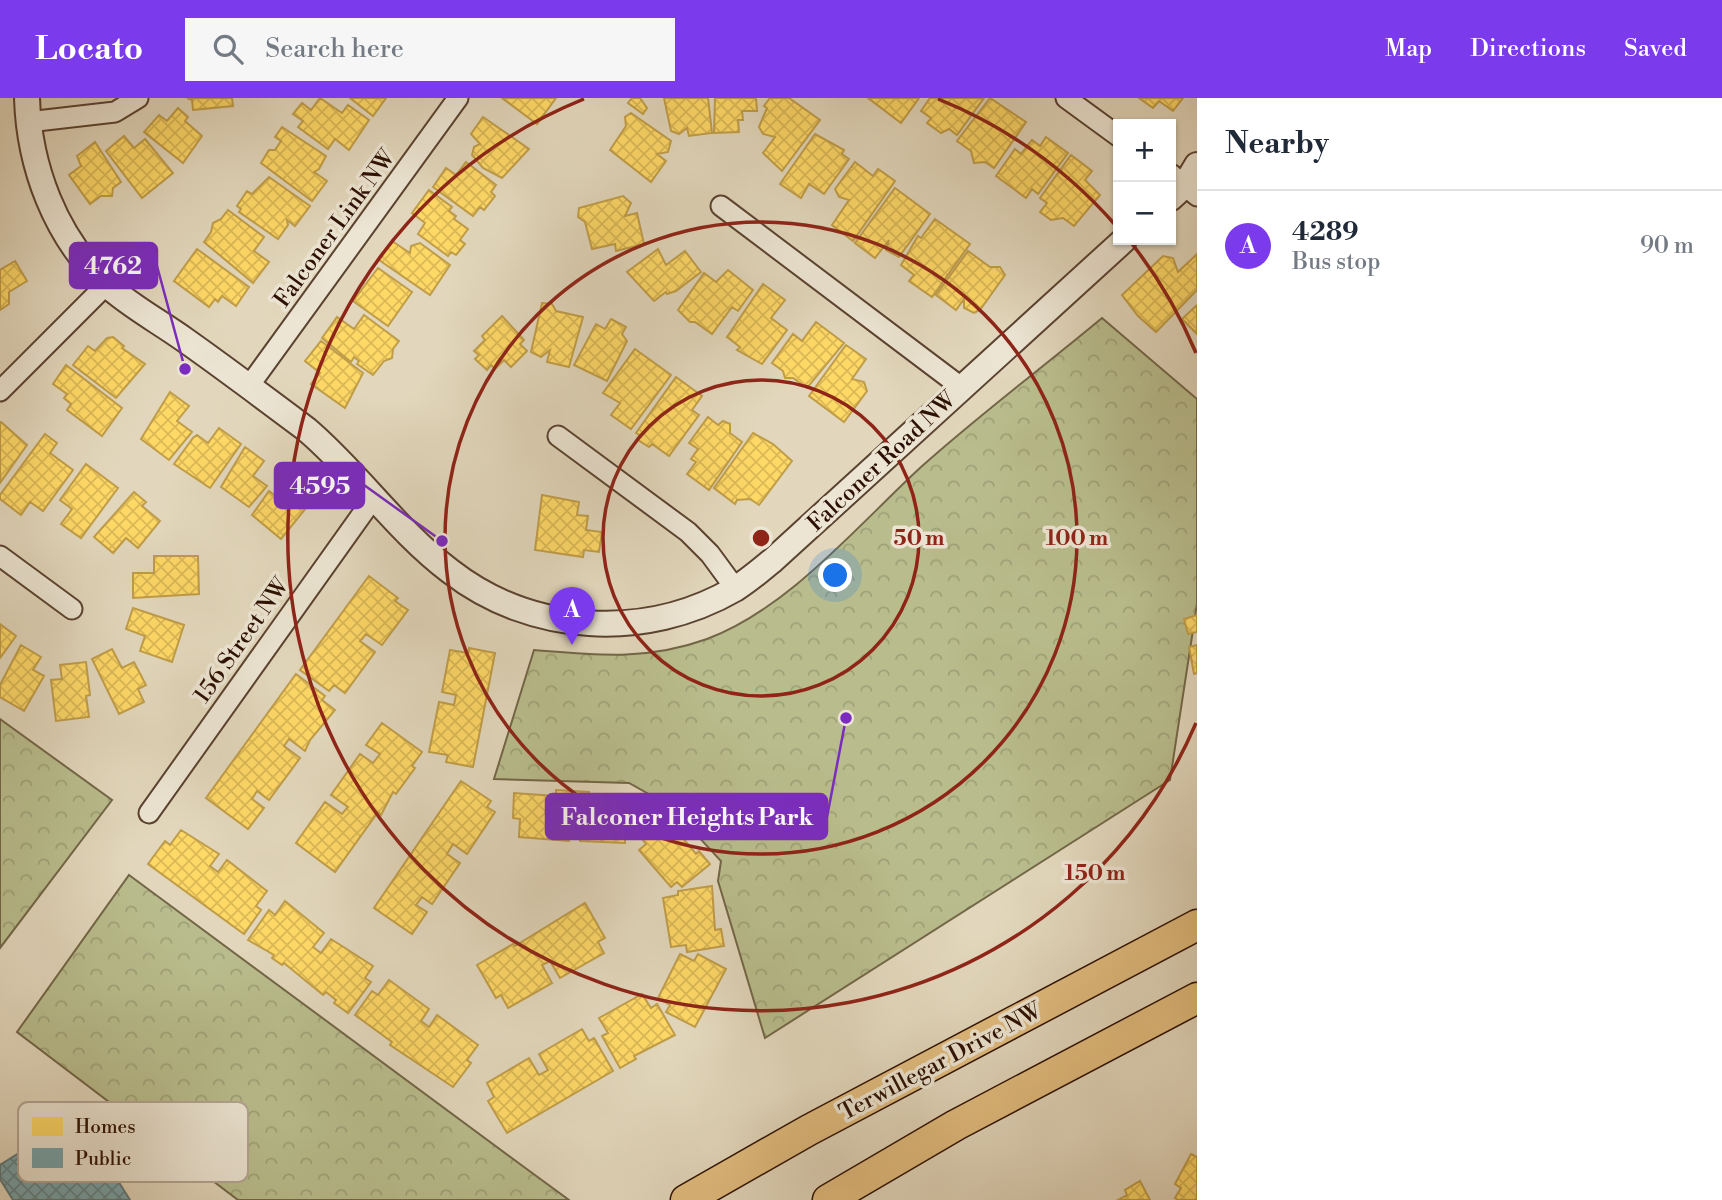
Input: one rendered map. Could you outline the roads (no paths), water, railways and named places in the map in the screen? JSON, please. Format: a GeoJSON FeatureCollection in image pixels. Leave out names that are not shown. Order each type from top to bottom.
{"type":"FeatureCollection","features":[{"type":"Feature","properties":{"kind":"main road","name":"Terwillegar Drive NW"},"geometry":{"type":"LineString","coordinates":[[686,1200],[809,1130],[1197,925]]}},
{"type":"Feature","properties":{"kind":"main road"},"geometry":{"type":"LineString","coordinates":[[828,1200],[956,1125],[1197,998]]}},
{"type":"Feature","properties":{"kind":"street","name":"Falconer Road NW"},"geometry":{"type":"LineString","coordinates":[[138,98],[116,112],[28,110],[37,172],[53,210],[76,248],[107,285],[249,386],[334,453],[449,570],[491,598],[519,611],[582,622],[630,623],[662,618],[702,605],[735,588],[773,560],[1118,245]]}},
{"type":"Feature","properties":{"kind":"street","name":"Falconer Link NW"},"geometry":{"type":"LineString","coordinates":[[249,386],[458,98]]}},
{"type":"Feature","properties":{"kind":"street"},"geometry":{"type":"LineString","coordinates":[[1066,98],[1113,132]]}},
{"type":"Feature","properties":{"kind":"street","name":"Falconer Road NW"},"geometry":{"type":"LineString","coordinates":[[721,206],[961,387]]}},
{"type":"Feature","properties":{"kind":"street"},"geometry":{"type":"LineString","coordinates":[[0,391],[107,285]]}},
{"type":"Feature","properties":{"kind":"street"},"geometry":{"type":"LineString","coordinates":[[558,436],[688,532],[710,554],[735,588]]}},
{"type":"Feature","properties":{"kind":"street","name":"156 Street NW"},"geometry":{"type":"LineString","coordinates":[[149,813],[375,496]]}},
{"type":"Feature","properties":{"kind":"street"},"geometry":{"type":"LineString","coordinates":[[0,556],[72,608]]}},
{"type":"Feature","properties":{"kind":"place","name":"4762"},"geometry":{"type":"Point","coordinates":[185,369]}},
{"type":"Feature","properties":{"kind":"place","name":"4595"},"geometry":{"type":"Point","coordinates":[442,541]}},
{"type":"Feature","properties":{"kind":"place","name":"4289"},"geometry":{"type":"Point","coordinates":[572,645]}},
{"type":"Feature","properties":{"kind":"place","name":"Falconer Heights Park"},"geometry":{"type":"Point","coordinates":[846,718]}}]}
